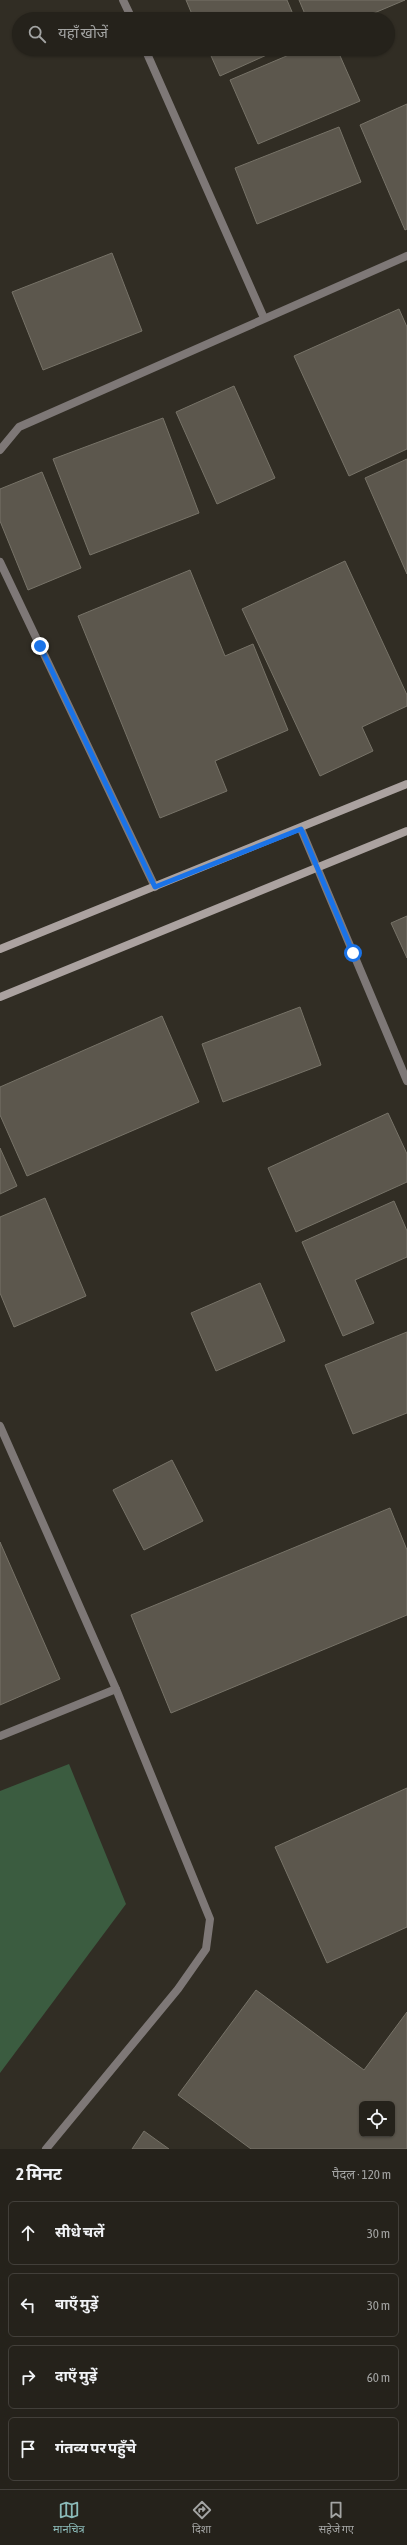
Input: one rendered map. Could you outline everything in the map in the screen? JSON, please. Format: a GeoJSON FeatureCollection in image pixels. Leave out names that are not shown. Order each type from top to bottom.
{"type":"FeatureCollection","features":[{"type":"Feature","properties":{"kind":"street"},"geometry":{"type":"LineString","coordinates":[[123,0],[129,12]]}},
{"type":"Feature","properties":{"kind":"street"},"geometry":{"type":"LineString","coordinates":[[148,56],[264,318]]}},
{"type":"Feature","properties":{"kind":"street"},"geometry":{"type":"LineString","coordinates":[[0,450],[18,427],[407,256]]}},
{"type":"Feature","properties":{"kind":"street"},"geometry":{"type":"LineString","coordinates":[[0,562],[155,887]]}},
{"type":"Feature","properties":{"kind":"street"},"geometry":{"type":"LineString","coordinates":[[0,950],[301,829],[407,784]]}},
{"type":"Feature","properties":{"kind":"street"},"geometry":{"type":"LineString","coordinates":[[301,829],[407,1081]]}},
{"type":"Feature","properties":{"kind":"street"},"geometry":{"type":"LineString","coordinates":[[0,997],[407,831]]}},
{"type":"Feature","properties":{"kind":"street"},"geometry":{"type":"LineString","coordinates":[[0,1426],[116,1689],[210,1919],[206,1949],[178,1989],[46,2149]]}},
{"type":"Feature","properties":{"kind":"street"},"geometry":{"type":"LineString","coordinates":[[0,1736],[116,1689]]}},
{"type":"Feature","properties":{"kind":"green space"},"geometry":{"type":"Polygon","coordinates":[[[69,1764],[126,1904],[0,2073],[0,1791],[69,1764]]]}},
{"type":"Feature","properties":{"kind":"building"},"geometry":{"type":"Polygon","coordinates":[[[186,0],[287,0],[292,12],[191,12],[186,0]]]}},
{"type":"Feature","properties":{"kind":"building"},"geometry":{"type":"Polygon","coordinates":[[[299,0],[405,0],[377,12],[304,12],[299,0]]]}},
{"type":"Feature","properties":{"kind":"building"},"geometry":{"type":"Polygon","coordinates":[[[211,56],[264,56],[220,76],[211,56]]]}},
{"type":"Feature","properties":{"kind":"building"},"geometry":{"type":"Polygon","coordinates":[[[287,56],[340,56],[360,101],[258,144],[230,80],[287,56]]]}},
{"type":"Feature","properties":{"kind":"building"},"geometry":{"type":"Polygon","coordinates":[[[407,104],[407,229],[405,230],[360,125],[407,104]]]}},
{"type":"Feature","properties":{"kind":"building"},"geometry":{"type":"Polygon","coordinates":[[[339,127],[361,182],[257,224],[235,168],[339,127]]]}},
{"type":"Feature","properties":{"kind":"building"},"geometry":{"type":"Polygon","coordinates":[[[112,253],[142,331],[43,370],[12,292],[112,253]]]}},
{"type":"Feature","properties":{"kind":"building"},"geometry":{"type":"Polygon","coordinates":[[[399,309],[407,327],[407,449],[349,476],[294,356],[399,309]]]}},
{"type":"Feature","properties":{"kind":"building"},"geometry":{"type":"Polygon","coordinates":[[[234,386],[275,478],[217,504],[176,412],[234,386]]]}},
{"type":"Feature","properties":{"kind":"building"},"geometry":{"type":"Polygon","coordinates":[[[163,418],[199,513],[90,555],[53,459],[163,418]]]}},
{"type":"Feature","properties":{"kind":"building"},"geometry":{"type":"Polygon","coordinates":[[[407,459],[407,574],[365,478],[407,459]]]}},
{"type":"Feature","properties":{"kind":"building"},"geometry":{"type":"Polygon","coordinates":[[[42,472],[81,568],[28,590],[0,521],[0,489],[42,472]]]}},
{"type":"Feature","properties":{"kind":"building"},"geometry":{"type":"Polygon","coordinates":[[[345,561],[407,695],[407,706],[362,727],[373,751],[320,776],[242,609],[345,561]]]}},
{"type":"Feature","properties":{"kind":"building"},"geometry":{"type":"Polygon","coordinates":[[[190,570],[225,656],[253,644],[288,730],[215,761],[227,791],[160,818],[78,616],[190,570]]]}},
{"type":"Feature","properties":{"kind":"building"},"geometry":{"type":"Polygon","coordinates":[[[407,916],[407,958],[391,923],[407,916]]]}},
{"type":"Feature","properties":{"kind":"building"},"geometry":{"type":"Polygon","coordinates":[[[300,1007],[321,1065],[223,1102],[202,1044],[300,1007]]]}},
{"type":"Feature","properties":{"kind":"building"},"geometry":{"type":"Polygon","coordinates":[[[162,1016],[199,1102],[27,1176],[0,1115],[0,1087],[162,1016]]]}},
{"type":"Feature","properties":{"kind":"building"},"geometry":{"type":"Polygon","coordinates":[[[388,1113],[407,1154],[407,1182],[296,1232],[268,1168],[388,1113]]]}},
{"type":"Feature","properties":{"kind":"building"},"geometry":{"type":"Polygon","coordinates":[[[0,1148],[17,1186],[0,1194],[0,1148]]]}},
{"type":"Feature","properties":{"kind":"building"},"geometry":{"type":"Polygon","coordinates":[[[45,1198],[86,1296],[14,1327],[0,1293],[0,1217],[45,1198]]]}},
{"type":"Feature","properties":{"kind":"building"},"geometry":{"type":"Polygon","coordinates":[[[394,1201],[407,1231],[407,1257],[355,1280],[374,1323],[343,1336],[302,1242],[394,1201]]]}},
{"type":"Feature","properties":{"kind":"building"},"geometry":{"type":"Polygon","coordinates":[[[260,1283],[285,1341],[216,1371],[191,1313],[260,1283]]]}},
{"type":"Feature","properties":{"kind":"building"},"geometry":{"type":"Polygon","coordinates":[[[407,1332],[407,1413],[353,1434],[325,1365],[407,1332]]]}},
{"type":"Feature","properties":{"kind":"building"},"geometry":{"type":"Polygon","coordinates":[[[172,1460],[203,1521],[144,1550],[113,1490],[172,1460]]]}},
{"type":"Feature","properties":{"kind":"building"},"geometry":{"type":"Polygon","coordinates":[[[390,1508],[407,1550],[407,1615],[171,1713],[131,1615],[390,1508]]]}},
{"type":"Feature","properties":{"kind":"building"},"geometry":{"type":"Polygon","coordinates":[[[0,1542],[60,1679],[0,1705],[0,1542]]]}},
{"type":"Feature","properties":{"kind":"building"},"geometry":{"type":"Polygon","coordinates":[[[407,1788],[407,1927],[327,1963],[275,1847],[407,1788]]]}},
{"type":"Feature","properties":{"kind":"building"},"geometry":{"type":"Polygon","coordinates":[[[256,1990],[364,2070],[407,2012],[407,2149],[251,2149],[178,2095],[256,1990]]]}},
{"type":"Feature","properties":{"kind":"building"},"geometry":{"type":"Polygon","coordinates":[[[144,2131],[169,2149],[132,2149],[144,2131]]]}},
{"type":"Feature","properties":{"kind":"route"},"geometry":{"type":"LineString","coordinates":[[40,646],[155,887],[301,829],[353,953]]}}]}
